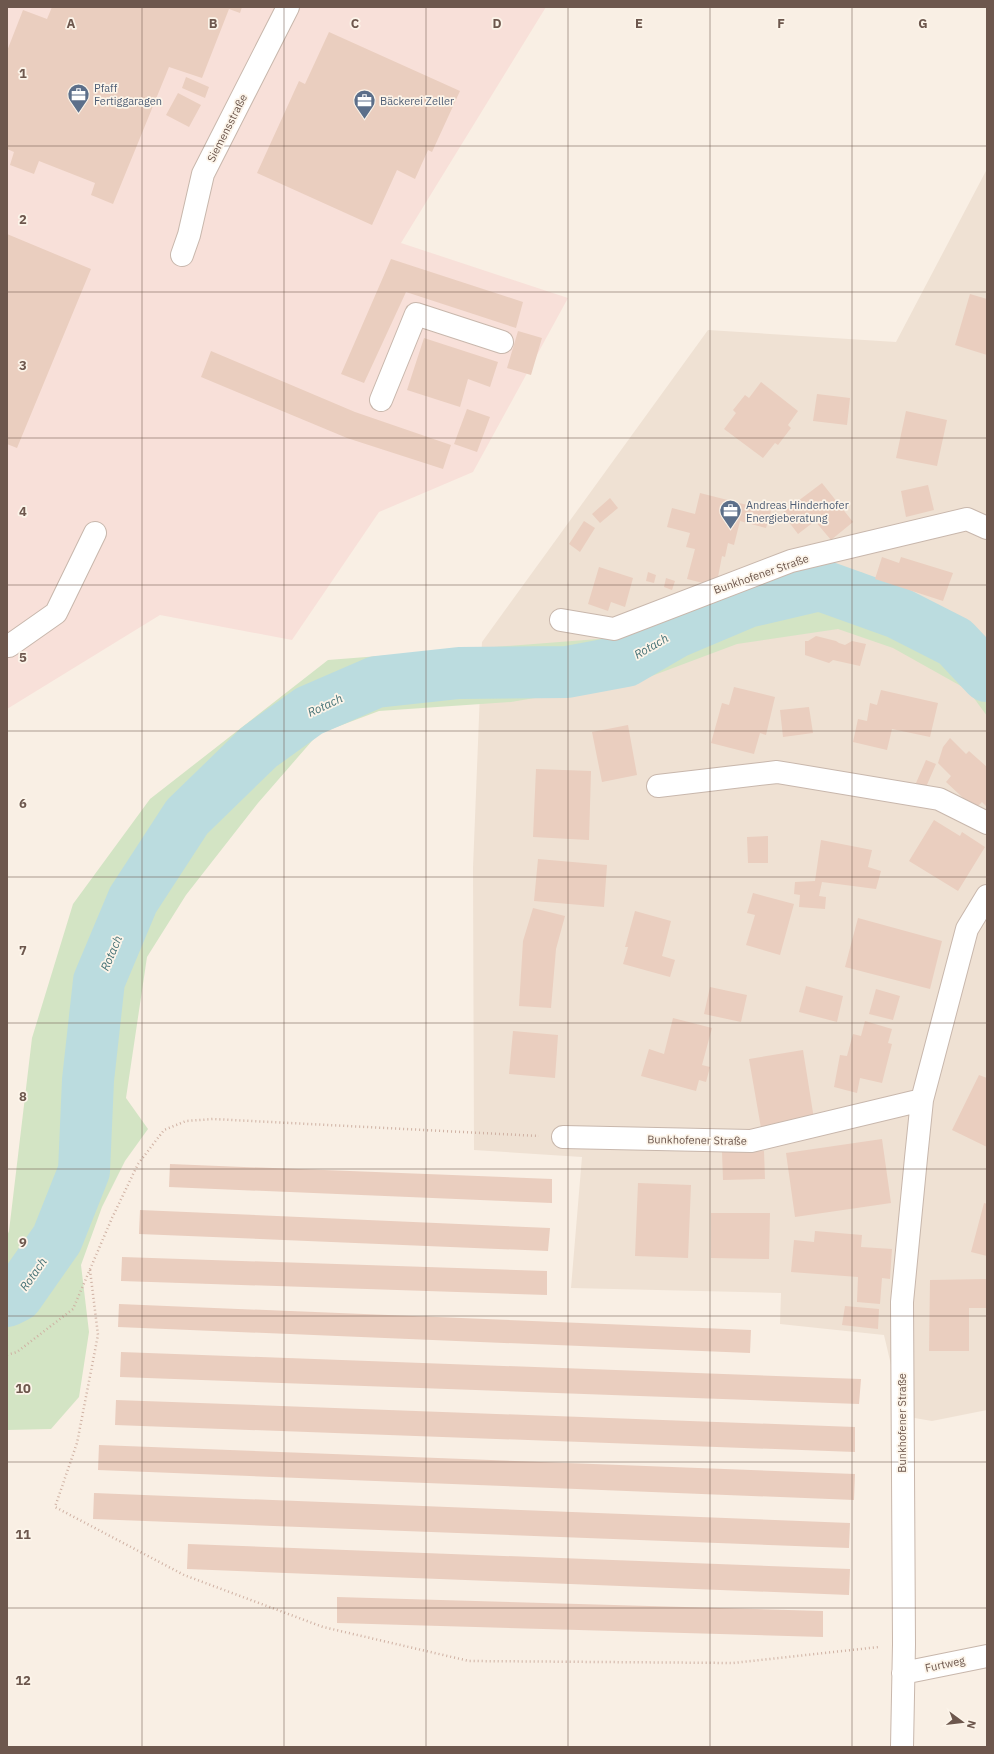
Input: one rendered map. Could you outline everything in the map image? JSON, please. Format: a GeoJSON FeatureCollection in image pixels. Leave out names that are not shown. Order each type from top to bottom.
{"type":"FeatureCollection","features":[{"type":"Feature","properties":{"kind":"street","name":"Siemensstraße"},"geometry":{"type":"LineString","coordinates":[[182,255],[189,235],[203,174],[288,7]]}},
{"type":"Feature","properties":{"kind":"street"},"geometry":{"type":"LineString","coordinates":[[381,400],[416,314],[502,342]]}},
{"type":"Feature","properties":{"kind":"street","name":"Bunkhofener Straße"},"geometry":{"type":"LineString","coordinates":[[561,620],[614,629],[791,562],[967,519],[987,528]]}},
{"type":"Feature","properties":{"kind":"street"},"geometry":{"type":"LineString","coordinates":[[7,646],[56,613],[95,532]]}},
{"type":"Feature","properties":{"kind":"street"},"geometry":{"type":"LineString","coordinates":[[658,786],[777,772],[939,799],[987,823]]}},
{"type":"Feature","properties":{"kind":"street","name":"Bunkhofener Straße"},"geometry":{"type":"LineString","coordinates":[[902,1747],[904,1644],[902,1302],[922,1100],[968,929],[987,896]]}},
{"type":"Feature","properties":{"kind":"street","name":"Bunkhofener Straße"},"geometry":{"type":"LineString","coordinates":[[563,1137],[751,1141],[922,1100]]}},
{"type":"Feature","properties":{"kind":"street","name":"Furtweg"},"geometry":{"type":"LineString","coordinates":[[903,1672],[987,1656]]}},
{"type":"Feature","properties":{"kind":"path"},"geometry":{"type":"LineString","coordinates":[[7,1355],[17,1352],[73,1309],[112,1218],[138,1164],[164,1130],[186,1121],[213,1119],[563,1137]]}},
{"type":"Feature","properties":{"kind":"path"},"geometry":{"type":"LineString","coordinates":[[90,1270],[98,1335],[77,1443],[55,1507],[184,1575],[316,1625],[469,1661],[733,1663],[904,1644]]}},
{"type":"Feature","properties":{"kind":"shaded area"},"geometry":{"type":"Polygon","coordinates":[[[7,7],[546,7],[401,243],[568,298],[473,472],[379,512],[292,640],[160,615],[7,709],[7,7]]]}},
{"type":"Feature","properties":{"kind":"shaded area"},"geometry":{"type":"Polygon","coordinates":[[[987,169],[987,1410],[932,1421],[903,1416],[884,1335],[780,1324],[781,1293],[571,1288],[582,1157],[474,1150],[473,868],[482,642],[708,330],[896,342],[987,169]]]}},
{"type":"Feature","properties":{"kind":"green space"},"geometry":{"type":"Polygon","coordinates":[[[861,572],[987,638],[987,716],[968,690],[893,648],[838,629],[737,644],[641,680],[511,702],[379,711],[318,734],[258,803],[186,895],[147,957],[126,1098],[148,1129],[125,1161],[102,1207],[81,1265],[89,1332],[79,1397],[51,1429],[7,1430],[7,1236],[9,1231],[32,1038],[73,904],[150,799],[328,660],[611,638],[787,577],[861,572]]]}},
{"type":"Feature","properties":{"kind":"building","name":"Pfaff Fertiggaragen"},"geometry":{"type":"Polygon","coordinates":[[[52,7],[242,7],[240,13],[229,9],[202,78],[169,67],[113,204],[91,195],[95,183],[39,161],[34,174],[10,165],[14,152],[7,149],[7,51],[23,10],[47,19],[52,7]]]}},
{"type":"Feature","properties":{"kind":"building","name":"Bäckerei Zeller"},"geometry":{"type":"Polygon","coordinates":[[[329,32],[460,91],[432,152],[428,150],[415,179],[397,170],[372,225],[257,173],[299,81],[305,84],[329,32]]]}},
{"type":"Feature","properties":{"kind":"building"},"geometry":{"type":"Polygon","coordinates":[[[186,77],[209,87],[205,98],[182,88],[186,77]]]}},
{"type":"Feature","properties":{"kind":"building"},"geometry":{"type":"Polygon","coordinates":[[[178,93],[201,105],[189,127],[166,115],[178,93]]]}},
{"type":"Feature","properties":{"kind":"building"},"geometry":{"type":"Polygon","coordinates":[[[7,234],[91,269],[17,448],[7,444],[7,234]]]}},
{"type":"Feature","properties":{"kind":"building"},"geometry":{"type":"Polygon","coordinates":[[[391,259],[523,302],[516,328],[406,292],[364,383],[341,374],[391,259]]]}},
{"type":"Feature","properties":{"kind":"building"},"geometry":{"type":"Polygon","coordinates":[[[970,294],[987,299],[987,355],[955,345],[970,294]]]}},
{"type":"Feature","properties":{"kind":"building"},"geometry":{"type":"Polygon","coordinates":[[[518,331],[542,338],[531,375],[507,368],[518,331]]]}},
{"type":"Feature","properties":{"kind":"building"},"geometry":{"type":"Polygon","coordinates":[[[424,338],[498,362],[490,387],[468,379],[460,407],[407,390],[424,338]]]}},
{"type":"Feature","properties":{"kind":"building"},"geometry":{"type":"Polygon","coordinates":[[[211,351],[355,412],[451,445],[443,469],[347,438],[201,377],[211,351]]]}},
{"type":"Feature","properties":{"kind":"building"},"geometry":{"type":"Polygon","coordinates":[[[761,382],[798,411],[788,425],[791,428],[778,445],[775,443],[763,458],[724,429],[736,413],[733,410],[745,395],[749,398],[761,382]]]}},
{"type":"Feature","properties":{"kind":"building"},"geometry":{"type":"Polygon","coordinates":[[[817,394],[850,398],[847,425],[813,421],[817,394]]]}},
{"type":"Feature","properties":{"kind":"building"},"geometry":{"type":"Polygon","coordinates":[[[467,409],[490,417],[477,452],[454,444],[467,409]]]}},
{"type":"Feature","properties":{"kind":"building"},"geometry":{"type":"Polygon","coordinates":[[[906,411],[947,420],[937,466],[896,458],[906,411]]]}},
{"type":"Feature","properties":{"kind":"building"},"geometry":{"type":"Polygon","coordinates":[[[822,483],[853,522],[831,540],[815,521],[798,534],[782,513],[822,483]]]}},
{"type":"Feature","properties":{"kind":"building"},"geometry":{"type":"Polygon","coordinates":[[[928,485],[934,510],[906,517],[901,491],[928,485]]]}},
{"type":"Feature","properties":{"kind":"building"},"geometry":{"type":"Polygon","coordinates":[[[700,493],[771,511],[766,528],[740,521],[734,545],[728,543],[725,557],[722,556],[718,577],[703,583],[687,579],[695,549],[686,547],[690,533],[667,527],[672,508],[695,514],[700,493]]]}},
{"type":"Feature","properties":{"kind":"building"},"geometry":{"type":"Polygon","coordinates":[[[610,498],[618,508],[600,523],[592,514],[610,498]]]}},
{"type":"Feature","properties":{"kind":"building"},"geometry":{"type":"Polygon","coordinates":[[[584,521],[595,528],[580,552],[569,544],[584,521]]]}},
{"type":"Feature","properties":{"kind":"building"},"geometry":{"type":"Polygon","coordinates":[[[882,557],[899,563],[901,557],[953,573],[943,601],[875,579],[882,557]]]}},
{"type":"Feature","properties":{"kind":"building"},"geometry":{"type":"Polygon","coordinates":[[[599,567],[633,578],[625,607],[611,602],[608,611],[588,604],[599,567]]]}},
{"type":"Feature","properties":{"kind":"building"},"geometry":{"type":"Polygon","coordinates":[[[648,572],[656,575],[654,583],[646,581],[648,572]]]}},
{"type":"Feature","properties":{"kind":"building"},"geometry":{"type":"Polygon","coordinates":[[[666,578],[675,581],[672,590],[664,587],[666,578]]]}},
{"type":"Feature","properties":{"kind":"building"},"geometry":{"type":"Polygon","coordinates":[[[816,636],[845,645],[852,641],[866,644],[860,666],[833,660],[829,663],[805,655],[805,641],[808,641],[816,636]]]}},
{"type":"Feature","properties":{"kind":"building"},"geometry":{"type":"Polygon","coordinates":[[[734,687],[775,697],[766,735],[760,733],[754,754],[711,743],[722,703],[729,705],[734,687]]]}},
{"type":"Feature","properties":{"kind":"building"},"geometry":{"type":"Polygon","coordinates":[[[881,690],[938,703],[930,737],[892,729],[887,750],[853,742],[858,719],[867,721],[870,703],[877,705],[881,690]]]}},
{"type":"Feature","properties":{"kind":"building"},"geometry":{"type":"Polygon","coordinates":[[[809,707],[813,733],[783,737],[780,710],[809,707]]]}},
{"type":"Feature","properties":{"kind":"building"},"geometry":{"type":"Polygon","coordinates":[[[628,725],[637,775],[602,782],[592,732],[628,725]]]}},
{"type":"Feature","properties":{"kind":"building"},"geometry":{"type":"Polygon","coordinates":[[[950,738],[966,754],[969,751],[987,767],[987,807],[982,802],[975,809],[946,782],[951,776],[938,763],[943,747],[950,738]]]}},
{"type":"Feature","properties":{"kind":"building"},"geometry":{"type":"Polygon","coordinates":[[[926,760],[936,764],[926,787],[916,783],[926,760]]]}},
{"type":"Feature","properties":{"kind":"building"},"geometry":{"type":"Polygon","coordinates":[[[536,769],[591,771],[589,840],[533,837],[536,769]]]}},
{"type":"Feature","properties":{"kind":"building"},"geometry":{"type":"Polygon","coordinates":[[[934,820],[960,836],[962,832],[985,847],[958,891],[909,861],[934,820]]]}},
{"type":"Feature","properties":{"kind":"building"},"geometry":{"type":"Polygon","coordinates":[[[768,836],[768,863],[748,863],[747,837],[768,836]]]}},
{"type":"Feature","properties":{"kind":"building"},"geometry":{"type":"Polygon","coordinates":[[[821,840],[872,850],[868,867],[881,871],[876,889],[822,882],[819,896],[826,897],[825,909],[799,907],[800,895],[794,894],[795,882],[815,881],[821,840]]]}},
{"type":"Feature","properties":{"kind":"building"},"geometry":{"type":"Polygon","coordinates":[[[538,859],[607,865],[604,907],[534,901],[538,859]]]}},
{"type":"Feature","properties":{"kind":"building"},"geometry":{"type":"Polygon","coordinates":[[[753,893],[794,904],[780,955],[746,945],[755,915],[747,913],[753,893]]]}},
{"type":"Feature","properties":{"kind":"building"},"geometry":{"type":"Polygon","coordinates":[[[533,908],[565,916],[556,949],[551,1008],[519,1006],[523,941],[533,908]]]}},
{"type":"Feature","properties":{"kind":"building"},"geometry":{"type":"Polygon","coordinates":[[[635,911],[671,921],[662,956],[675,960],[670,977],[623,964],[628,947],[625,947],[635,911]]]}},
{"type":"Feature","properties":{"kind":"building"},"geometry":{"type":"Polygon","coordinates":[[[858,918],[942,941],[930,989],[845,967],[858,918]]]}},
{"type":"Feature","properties":{"kind":"building"},"geometry":{"type":"Polygon","coordinates":[[[806,986],[843,996],[837,1022],[799,1012],[806,986]]]}},
{"type":"Feature","properties":{"kind":"building"},"geometry":{"type":"Polygon","coordinates":[[[710,987],[747,995],[741,1022],[704,1014],[710,987]]]}},
{"type":"Feature","properties":{"kind":"building"},"geometry":{"type":"Polygon","coordinates":[[[876,989],[900,996],[893,1020],[869,1014],[876,989]]]}},
{"type":"Feature","properties":{"kind":"building"},"geometry":{"type":"Polygon","coordinates":[[[673,1018],[712,1028],[702,1065],[710,1067],[706,1082],[699,1080],[696,1091],[641,1076],[649,1049],[664,1054],[673,1018]]]}},
{"type":"Feature","properties":{"kind":"building"},"geometry":{"type":"Polygon","coordinates":[[[865,1021],[892,1029],[888,1043],[892,1044],[882,1083],[860,1078],[857,1093],[834,1087],[840,1055],[847,1056],[853,1034],[861,1036],[865,1021]]]}},
{"type":"Feature","properties":{"kind":"building"},"geometry":{"type":"Polygon","coordinates":[[[513,1031],[558,1035],[555,1078],[509,1074],[513,1031]]]}},
{"type":"Feature","properties":{"kind":"building"},"geometry":{"type":"Polygon","coordinates":[[[803,1050],[814,1119],[761,1128],[749,1059],[803,1050]]]}},
{"type":"Feature","properties":{"kind":"building"},"geometry":{"type":"Polygon","coordinates":[[[979,1075],[987,1078],[987,1147],[952,1130],[979,1075]]]}},
{"type":"Feature","properties":{"kind":"building"},"geometry":{"type":"Polygon","coordinates":[[[882,1139],[891,1203],[795,1217],[786,1153],[882,1139]]]}},
{"type":"Feature","properties":{"kind":"building"},"geometry":{"type":"Polygon","coordinates":[[[764,1151],[765,1179],[723,1180],[722,1152],[764,1151]]]}},
{"type":"Feature","properties":{"kind":"building"},"geometry":{"type":"Polygon","coordinates":[[[170,1164],[552,1179],[552,1203],[169,1187],[170,1164]]]}},
{"type":"Feature","properties":{"kind":"building"},"geometry":{"type":"Polygon","coordinates":[[[638,1183],[691,1185],[688,1258],[635,1256],[638,1183]]]}},
{"type":"Feature","properties":{"kind":"building"},"geometry":{"type":"Polygon","coordinates":[[[984,1203],[987,1204],[987,1256],[971,1252],[984,1203]]]}},
{"type":"Feature","properties":{"kind":"building"},"geometry":{"type":"Polygon","coordinates":[[[140,1210],[550,1228],[548,1251],[139,1234],[140,1210]]]}},
{"type":"Feature","properties":{"kind":"building"},"geometry":{"type":"Polygon","coordinates":[[[711,1213],[770,1213],[769,1259],[711,1258],[711,1213]]]}},
{"type":"Feature","properties":{"kind":"building"},"geometry":{"type":"Polygon","coordinates":[[[815,1231],[862,1235],[861,1247],[892,1249],[890,1279],[882,1278],[880,1304],[857,1302],[858,1277],[791,1272],[794,1240],[814,1242],[815,1231]]]}},
{"type":"Feature","properties":{"kind":"building"},"geometry":{"type":"Polygon","coordinates":[[[122,1257],[547,1271],[547,1295],[121,1281],[122,1257]]]}},
{"type":"Feature","properties":{"kind":"building"},"geometry":{"type":"Polygon","coordinates":[[[987,1279],[987,1308],[969,1308],[969,1351],[929,1351],[930,1280],[987,1279]]]}},
{"type":"Feature","properties":{"kind":"building"},"geometry":{"type":"Polygon","coordinates":[[[119,1304],[751,1330],[750,1353],[118,1327],[119,1304]]]}},
{"type":"Feature","properties":{"kind":"building"},"geometry":{"type":"Polygon","coordinates":[[[845,1306],[879,1309],[878,1329],[842,1325],[845,1306]]]}},
{"type":"Feature","properties":{"kind":"building"},"geometry":{"type":"Polygon","coordinates":[[[121,1352],[861,1379],[859,1404],[120,1377],[121,1352]]]}},
{"type":"Feature","properties":{"kind":"building"},"geometry":{"type":"Polygon","coordinates":[[[116,1400],[855,1427],[855,1452],[115,1425],[116,1400]]]}},
{"type":"Feature","properties":{"kind":"building"},"geometry":{"type":"Polygon","coordinates":[[[99,1445],[855,1474],[854,1500],[98,1470],[99,1445]]]}},
{"type":"Feature","properties":{"kind":"building"},"geometry":{"type":"Polygon","coordinates":[[[94,1493],[850,1523],[849,1548],[93,1519],[94,1493]]]}},
{"type":"Feature","properties":{"kind":"building"},"geometry":{"type":"Polygon","coordinates":[[[188,1544],[850,1569],[849,1595],[187,1569],[188,1544]]]}},
{"type":"Feature","properties":{"kind":"building"},"geometry":{"type":"Polygon","coordinates":[[[337,1597],[823,1611],[823,1637],[337,1623],[337,1597]]]}},
{"type":"Feature","properties":{"kind":"waterway","name":"Rotach"},"geometry":{"type":"LineString","coordinates":[[7,1301],[17,1296],[57,1239],[84,1171],[88,1080],[99,981],[133,900],[187,817],[259,747],[309,711],[376,682],[459,673],[567,672],[626,661],[676,632],[747,602],[820,585],[898,613],[955,642],[987,676]]}},
{"type":"Feature","properties":{"kind":"place","name":"Pfaff Fertiggaragen"},"geometry":{"type":"Point","coordinates":[79,114]}},
{"type":"Feature","properties":{"kind":"place","name":"Bäckerei Zeller"},"geometry":{"type":"Point","coordinates":[364,120]}},
{"type":"Feature","properties":{"kind":"place","name":"Andreas Hinderhofer Energieberatung"},"geometry":{"type":"Point","coordinates":[731,530]}}]}
